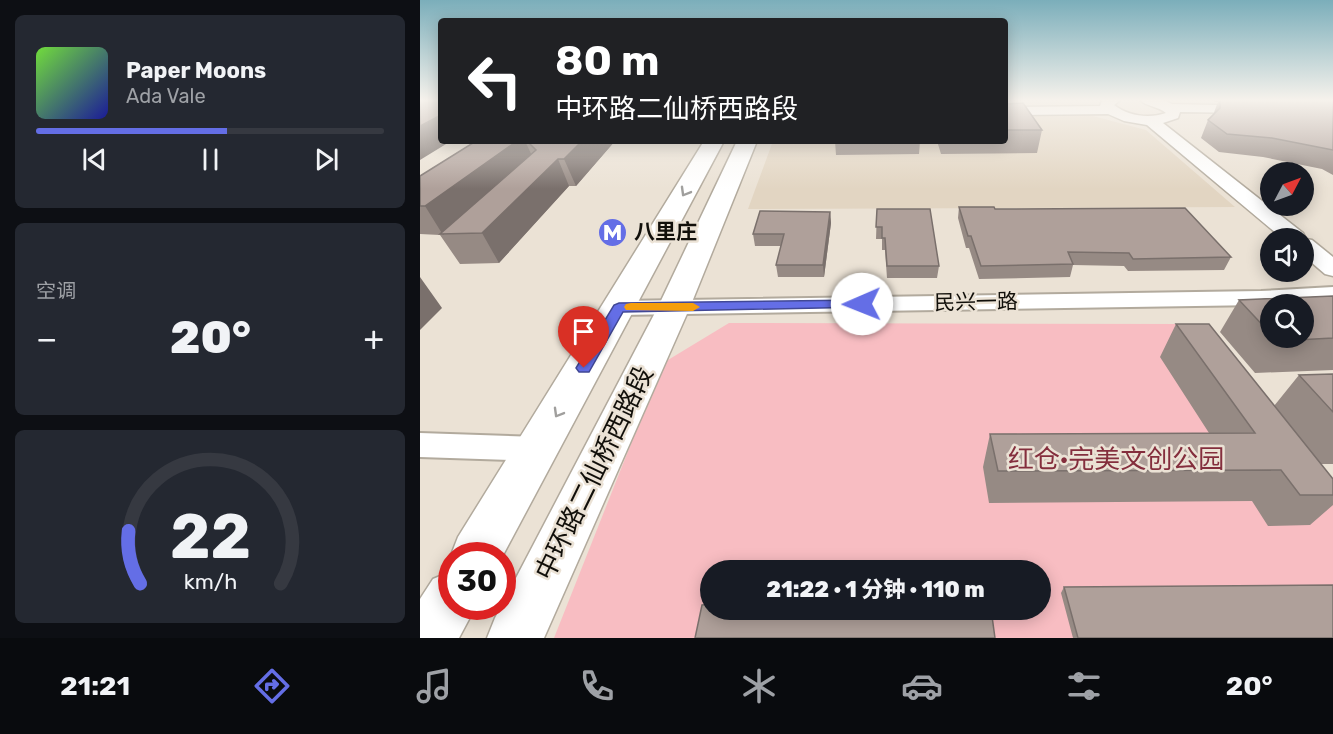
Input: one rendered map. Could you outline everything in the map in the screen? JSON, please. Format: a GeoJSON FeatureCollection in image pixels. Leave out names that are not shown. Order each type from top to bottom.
{"type":"FeatureCollection","features":[{"type":"Feature","properties":{"kind":"main road"},"geometry":{"type":"LineString","coordinates":[[484,542],[712,144]]}},
{"type":"Feature","properties":{"kind":"main road","name":"中环路二仙桥西路段"},"geometry":{"type":"LineString","coordinates":[[515,638],[674,307],[746,144]]}},
{"type":"Feature","properties":{"kind":"main road"},"geometry":{"type":"LineString","coordinates":[[428,638],[439,620]]}},
{"type":"Feature","properties":{"kind":"street"},"geometry":{"type":"LineString","coordinates":[[1162,130],[1283,228]]}},
{"type":"Feature","properties":{"kind":"street"},"geometry":{"type":"LineString","coordinates":[[1314,253],[1333,269]]}},
{"type":"Feature","properties":{"kind":"street","name":"民兴一路"},"geometry":{"type":"LineString","coordinates":[[619,308],[1261,298],[1333,294]]}},
{"type":"Feature","properties":{"kind":"street"},"geometry":{"type":"LineString","coordinates":[[420,445],[538,448]]}},
{"type":"Feature","properties":{"kind":"shaded area"},"geometry":{"type":"Polygon","coordinates":[[[1008,130],[1146,130],[1235,207],[748,209],[772,144],[1008,144],[1008,130]]]}},
{"type":"Feature","properties":{"kind":"green space","name":"红仓·完美文创公园"},"geometry":{"type":"Polygon","coordinates":[[[729,323],[1185,324],[1312,497],[1333,497],[1333,638],[554,638],[663,363],[729,323]]]}},
{"type":"Feature","properties":{"kind":"building"},"geometry":{"type":"Polygon","coordinates":[[[1221,130],[1333,130],[1333,150],[1272,138],[1227,134],[1221,130]]]}},
{"type":"Feature","properties":{"kind":"building"},"geometry":{"type":"Polygon","coordinates":[[[471,144],[513,144],[425,206],[420,206],[420,176],[471,144]]]}},
{"type":"Feature","properties":{"kind":"building"},"geometry":{"type":"Polygon","coordinates":[[[530,144],[579,144],[564,159],[558,159],[482,233],[440,234],[536,150],[530,144]]]}},
{"type":"Feature","properties":{"kind":"building"},"geometry":{"type":"Polygon","coordinates":[[[959,207],[994,207],[995,209],[1185,208],[1231,257],[1133,259],[1129,253],[1068,252],[1073,264],[981,266],[959,207]]]}},
{"type":"Feature","properties":{"kind":"building"},"geometry":{"type":"Polygon","coordinates":[[[877,209],[930,209],[939,266],[887,266],[882,227],[876,227],[877,209]]]}},
{"type":"Feature","properties":{"kind":"building"},"geometry":{"type":"Polygon","coordinates":[[[760,211],[830,212],[823,265],[776,265],[784,234],[753,234],[760,211]]]}},
{"type":"Feature","properties":{"kind":"building"},"geometry":{"type":"Polygon","coordinates":[[[1333,296],[1333,338],[1314,339],[1314,297],[1333,296]]]}},
{"type":"Feature","properties":{"kind":"building"},"geometry":{"type":"Polygon","coordinates":[[[1260,299],[1260,322],[1239,300],[1260,299]]]}},
{"type":"Feature","properties":{"kind":"building"},"geometry":{"type":"Polygon","coordinates":[[[1176,324],[1209,324],[1333,479],[1333,495],[1300,495],[1281,470],[998,471],[990,434],[1255,433],[1176,324]]]}},
{"type":"Feature","properties":{"kind":"building"},"geometry":{"type":"Polygon","coordinates":[[[1333,374],[1333,412],[1299,375],[1333,374]]]}},
{"type":"Feature","properties":{"kind":"building"},"geometry":{"type":"Polygon","coordinates":[[[1333,585],[1333,638],[1078,638],[1064,587],[1333,585]]]}},
{"type":"Feature","properties":{"kind":"building"},"geometry":{"type":"Polygon","coordinates":[[[700,614],[700,620],[993,620],[995,638],[695,638],[700,614]]]}},
{"type":"Feature","properties":{"kind":"slow traffic"},"geometry":{"type":"LineString","coordinates":[[631,307],[693,307]]}},
{"type":"Feature","properties":{"kind":"place","name":"八里庄"},"geometry":{"type":"Point","coordinates":[613,232]}},
{"type":"Feature","properties":{"kind":"route"},"geometry":{"type":"LineString","coordinates":[[584,368],[619,308],[862,304]]}}]}
